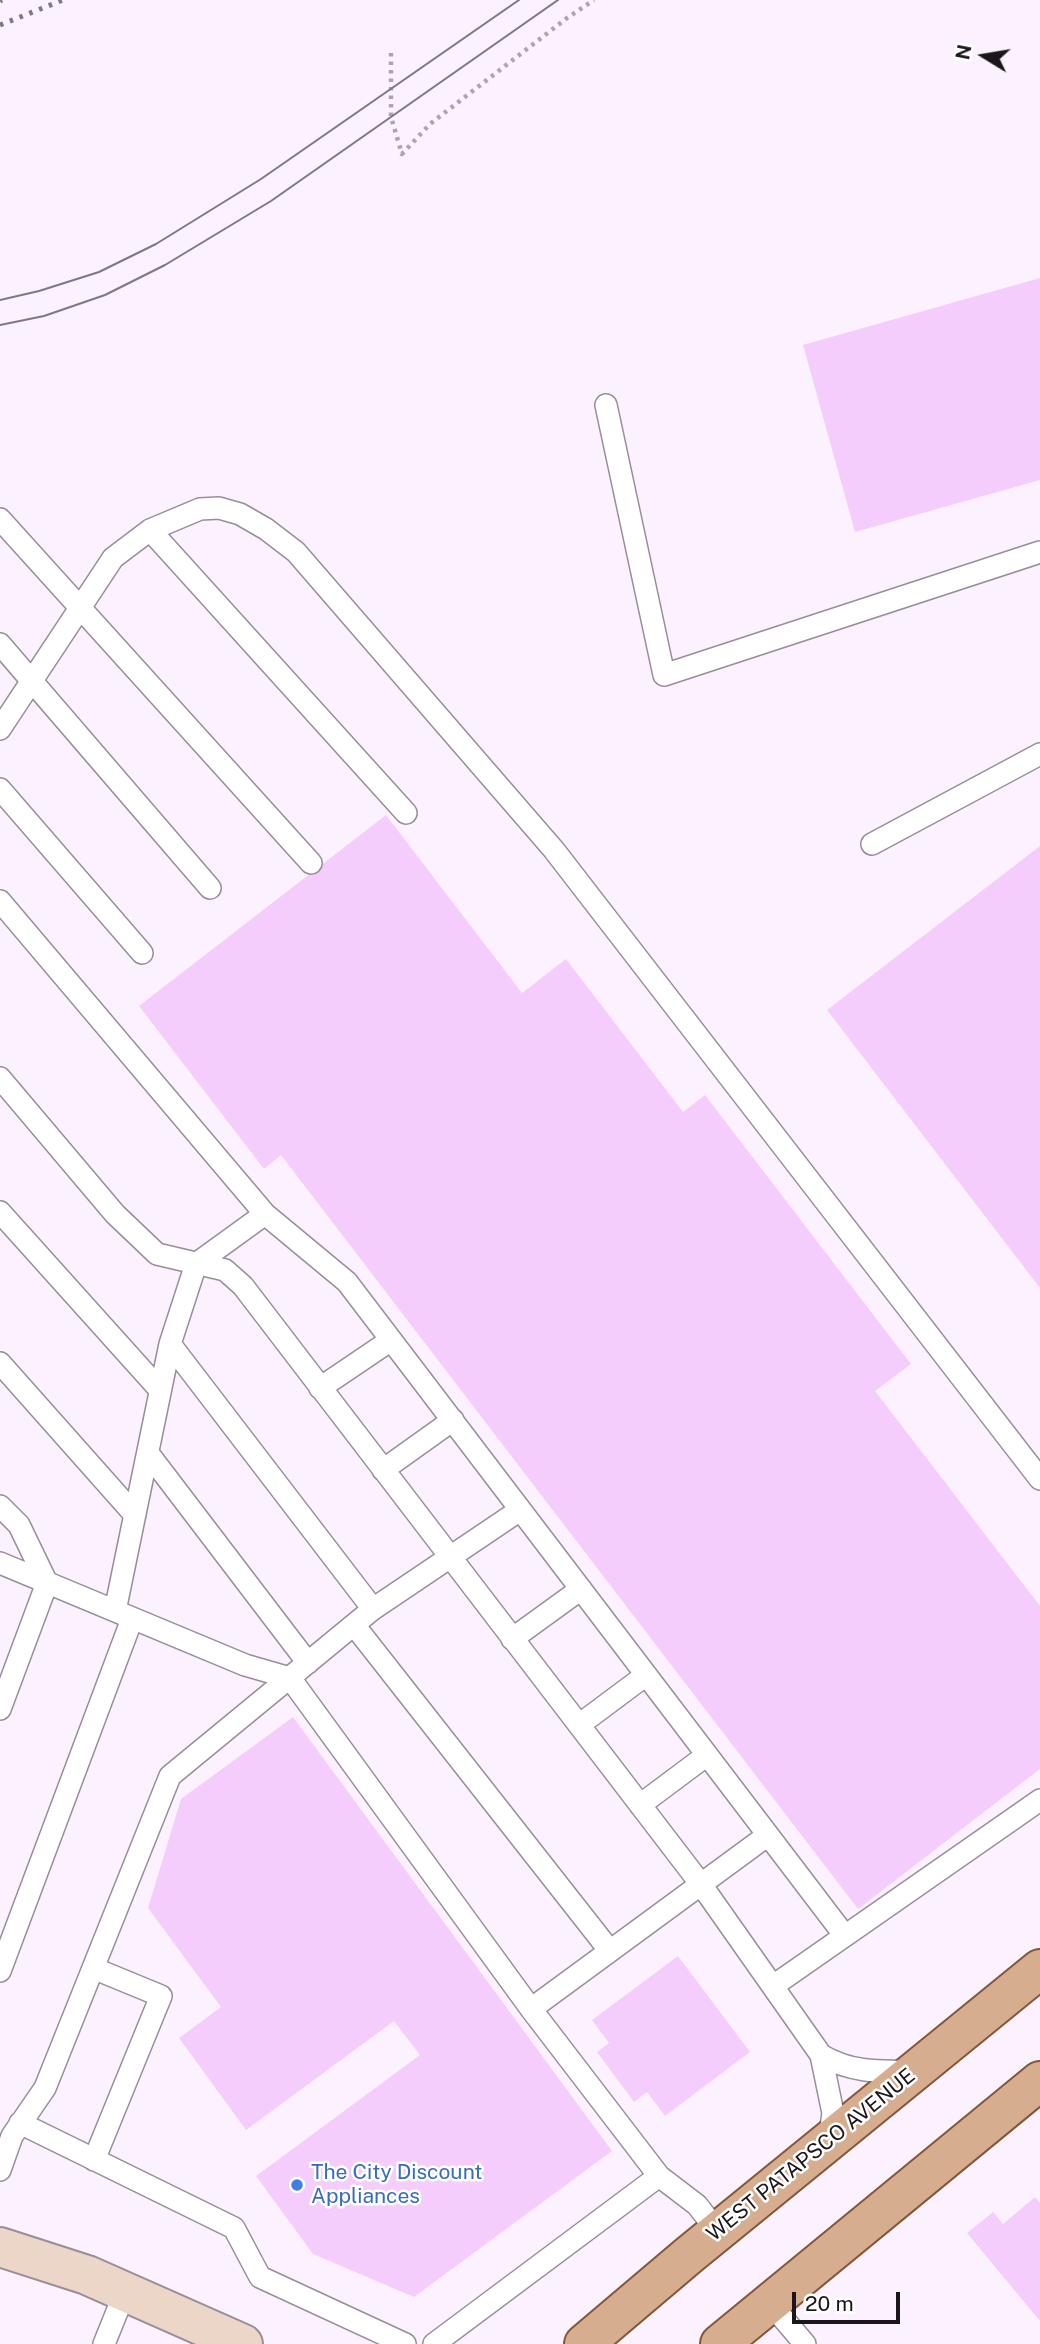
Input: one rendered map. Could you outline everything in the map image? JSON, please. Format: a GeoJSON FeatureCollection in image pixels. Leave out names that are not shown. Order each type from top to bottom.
{"type":"FeatureCollection","features":[{"type":"Feature","properties":{"kind":"main road","name":"WEST PATAPSCO AVENUE"},"geometry":{"type":"LineString","coordinates":[[584,2344],[1040,1969]]}},
{"type":"Feature","properties":{"kind":"main road"},"geometry":{"type":"LineString","coordinates":[[720,2344],[1040,2081]]}},
{"type":"Feature","properties":{"kind":"main road"},"geometry":{"type":"LineString","coordinates":[[0,2247],[87,2275],[243,2344]]}},
{"type":"Feature","properties":{"kind":"lane"},"geometry":{"type":"LineString","coordinates":[[606,405],[664,675],[1040,552]]}},
{"type":"Feature","properties":{"kind":"lane"},"geometry":{"type":"LineString","coordinates":[[0,729],[113,558],[150,530],[200,509],[219,508],[248,519],[296,552],[554,850],[1040,1479]]}},
{"type":"Feature","properties":{"kind":"lane"},"geometry":{"type":"LineString","coordinates":[[0,519],[310,863]]}},
{"type":"Feature","properties":{"kind":"lane"},"geometry":{"type":"LineString","coordinates":[[150,530],[406,813]]}},
{"type":"Feature","properties":{"kind":"lane"},"geometry":{"type":"LineString","coordinates":[[0,644],[210,888]]}},
{"type":"Feature","properties":{"kind":"lane"},"geometry":{"type":"LineString","coordinates":[[872,844],[1040,754]]}},
{"type":"Feature","properties":{"kind":"lane"},"geometry":{"type":"LineString","coordinates":[[0,789],[142,953]]}},
{"type":"Feature","properties":{"kind":"lane"},"geometry":{"type":"LineString","coordinates":[[0,901],[265,1213],[347,1282],[845,1937]]}},
{"type":"Feature","properties":{"kind":"lane"},"geometry":{"type":"LineString","coordinates":[[0,1078],[115,1214],[157,1254],[225,1270],[243,1286],[701,1883],[821,2055],[833,2113],[829,2141]]}},
{"type":"Feature","properties":{"kind":"lane"},"geometry":{"type":"LineString","coordinates":[[0,1212],[160,1390]]}},
{"type":"Feature","properties":{"kind":"lane"},"geometry":{"type":"LineString","coordinates":[[0,1971],[124,1615],[135,1516],[160,1390],[170,1344],[196,1264],[265,1213]]}},
{"type":"Feature","properties":{"kind":"lane"},"geometry":{"type":"LineString","coordinates":[[320,1388],[391,1340]]}},
{"type":"Feature","properties":{"kind":"lane"},"geometry":{"type":"LineString","coordinates":[[170,1344],[373,1609]]}},
{"type":"Feature","properties":{"kind":"lane"},"geometry":{"type":"LineString","coordinates":[[0,1363],[135,1516]]}},
{"type":"Feature","properties":{"kind":"lane"},"geometry":{"type":"LineString","coordinates":[[383,1470],[453,1420]]}},
{"type":"Feature","properties":{"kind":"lane"},"geometry":{"type":"LineString","coordinates":[[148,1453],[308,1663]]}},
{"type":"Feature","properties":{"kind":"lane"},"geometry":{"type":"LineString","coordinates":[[0,1506],[19,1525],[47,1583],[0,1709]]}},
{"type":"Feature","properties":{"kind":"lane"},"geometry":{"type":"LineString","coordinates":[[0,2169],[11,2130],[45,2088],[170,1776],[373,1609],[520,1510]]}},
{"type":"Feature","properties":{"kind":"lane"},"geometry":{"type":"LineString","coordinates":[[0,1563],[245,1665],[289,1678],[531,2009],[659,2176],[697,2205],[718,2232]]}},
{"type":"Feature","properties":{"kind":"lane"},"geometry":{"type":"LineString","coordinates":[[512,1639],[581,1589]]}},
{"type":"Feature","properties":{"kind":"lane"},"geometry":{"type":"LineString","coordinates":[[354,1625],[610,1951]]}},
{"type":"Feature","properties":{"kind":"lane"},"geometry":{"type":"LineString","coordinates":[[579,1725],[646,1675]]}},
{"type":"Feature","properties":{"kind":"lane"},"geometry":{"type":"LineString","coordinates":[[640,1805],[707,1755]]}},
{"type":"Feature","properties":{"kind":"lane"},"geometry":{"type":"LineString","coordinates":[[773,1986],[1040,1800]]}},
{"type":"Feature","properties":{"kind":"lane"},"geometry":{"type":"LineString","coordinates":[[531,2009],[768,1835]]}},
{"type":"Feature","properties":{"kind":"lane"},"geometry":{"type":"LineString","coordinates":[[93,1968],[161,1996],[94,2160]]}},
{"type":"Feature","properties":{"kind":"lane"},"geometry":{"type":"LineString","coordinates":[[821,2055],[850,2069],[915,2071]]}},
{"type":"Feature","properties":{"kind":"lane"},"geometry":{"type":"LineString","coordinates":[[11,2130],[94,2160],[234,2228],[260,2277],[405,2344]]}},
{"type":"Feature","properties":{"kind":"lane"},"geometry":{"type":"LineString","coordinates":[[434,2344],[659,2176]]}},
{"type":"Feature","properties":{"kind":"lane"},"geometry":{"type":"LineString","coordinates":[[104,2344],[125,2292]]}},
{"type":"Feature","properties":{"kind":"lane"},"geometry":{"type":"LineString","coordinates":[[770,2303],[805,2344]]}},
{"type":"Feature","properties":{"kind":"path"},"geometry":{"type":"LineString","coordinates":[[391,53],[391,117],[402,154],[430,124],[594,0]]}},
{"type":"Feature","properties":{"kind":"building"},"geometry":{"type":"Polygon","coordinates":[[[1040,278],[1040,480],[855,532],[803,345],[1040,278]]]}},
{"type":"Feature","properties":{"kind":"building"},"geometry":{"type":"Polygon","coordinates":[[[386,815],[522,993],[566,959],[683,1112],[705,1095],[911,1364],[875,1391],[1040,1606],[1040,1769],[858,1909],[281,1155],[264,1169],[139,1006],[386,815]]]}},
{"type":"Feature","properties":{"kind":"building"},"geometry":{"type":"Polygon","coordinates":[[[1040,846],[1040,1288],[827,1010],[1040,846]]]}},
{"type":"Feature","properties":{"kind":"building"},"geometry":{"type":"Polygon","coordinates":[[[293,1717],[612,2151],[414,2297],[313,2254],[256,2176],[420,2055],[394,2021],[246,2130],[179,2038],[221,2007],[148,1908],[181,1799],[293,1717]]]}},
{"type":"Feature","properties":{"kind":"building"},"geometry":{"type":"Polygon","coordinates":[[[678,1956],[750,2052],[665,2116],[647,2092],[634,2102],[597,2052],[609,2043],[592,2020],[678,1956]]]}},
{"type":"Feature","properties":{"kind":"building"},"geometry":{"type":"Polygon","coordinates":[[[1035,2197],[1040,2203],[1040,2321],[967,2233],[993,2212],[1003,2224],[1035,2197]]]}},
{"type":"Feature","properties":{"kind":"tram line"},"geometry":{"type":"LineString","coordinates":[[0,300],[99,272],[156,244],[261,179],[519,0]]}},
{"type":"Feature","properties":{"kind":"tram line"},"geometry":{"type":"LineString","coordinates":[[0,325],[44,316],[105,295],[165,265],[271,201],[558,0]]}},
{"type":"Feature","properties":{"kind":"railway"},"geometry":{"type":"LineString","coordinates":[[0,25],[63,0]]}},
{"type":"Feature","properties":{"kind":"place","name":"The City Discount Appliances"},"geometry":{"type":"Point","coordinates":[297,2185]}}]}
